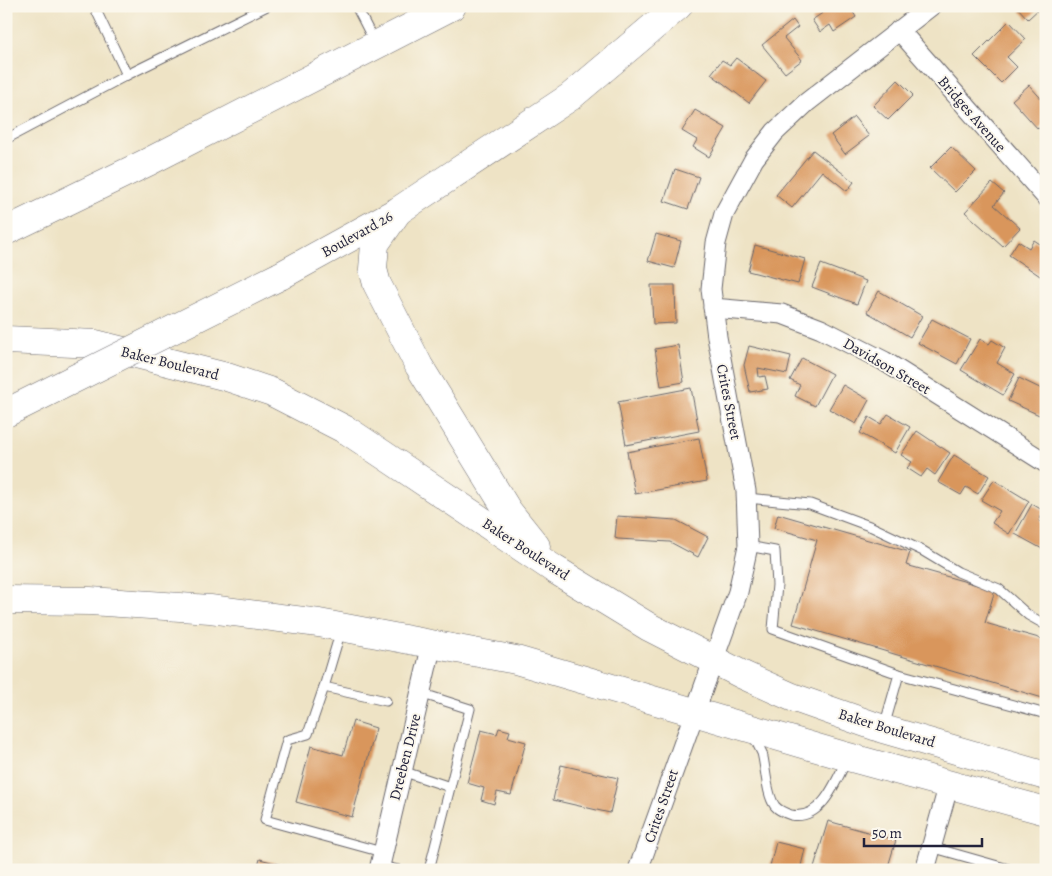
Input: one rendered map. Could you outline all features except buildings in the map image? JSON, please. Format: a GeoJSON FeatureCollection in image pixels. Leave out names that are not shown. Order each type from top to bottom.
{"type":"FeatureCollection","features":[{"type":"Feature","properties":{"kind":"main road"},"geometry":{"type":"LineString","coordinates":[[6,231],[148,162],[452,6]]}},
{"type":"Feature","properties":{"kind":"main road","name":"Boulevard 26"},"geometry":{"type":"LineString","coordinates":[[6,413],[280,276],[398,211],[570,97],[670,9]]}},
{"type":"Feature","properties":{"kind":"main road"},"geometry":{"type":"LineString","coordinates":[[398,211],[375,244],[373,269],[377,284],[419,366],[508,511],[554,569]]}},
{"type":"Feature","properties":{"kind":"main road","name":"Baker Boulevard"},"geometry":{"type":"LineString","coordinates":[[6,340],[96,344],[227,377],[272,392],[348,430],[554,569],[649,627],[713,659],[792,697],[883,729],[1046,776]]}},
{"type":"Feature","properties":{"kind":"main road"},"geometry":{"type":"LineString","coordinates":[[6,600],[90,602],[210,609],[342,627],[516,660],[1046,811]]}},
{"type":"Feature","properties":{"kind":"street","name":"Crites Street"},"geometry":{"type":"LineString","coordinates":[[638,870],[738,592],[748,546],[747,498],[717,337],[711,289],[716,243],[724,214],[754,159],[775,132],[806,103],[931,6]]}},
{"type":"Feature","properties":{"kind":"street","name":"Bridges Avenue"},"geometry":{"type":"LineString","coordinates":[[899,30],[1046,197]]}},
{"type":"Feature","properties":{"kind":"street","name":"Davidson Street"},"geometry":{"type":"LineString","coordinates":[[713,308],[782,314],[821,329],[884,362],[1046,463]]}},
{"type":"Feature","properties":{"kind":"street","name":"Dreeben Drive"},"geometry":{"type":"LineString","coordinates":[[380,862],[432,644]]}},
{"type":"Feature","properties":{"kind":"street"},"geometry":{"type":"LineString","coordinates":[[925,870],[949,784]]}},
{"type":"Feature","properties":{"kind":"lane"},"geometry":{"type":"LineString","coordinates":[[94,6],[127,75]]}},
{"type":"Feature","properties":{"kind":"lane"},"geometry":{"type":"LineString","coordinates":[[6,139],[127,75],[267,6]]}},
{"type":"Feature","properties":{"kind":"lane"},"geometry":{"type":"LineString","coordinates":[[356,6],[376,45]]}},
{"type":"Feature","properties":{"kind":"lane"},"geometry":{"type":"LineString","coordinates":[[747,498],[810,504],[872,527],[923,551],[958,572],[999,589],[1028,615],[1046,625]]}},
{"type":"Feature","properties":{"kind":"lane"},"geometry":{"type":"LineString","coordinates":[[748,546],[775,551],[777,586],[773,629],[899,674],[1046,714]]}},
{"type":"Feature","properties":{"kind":"lane"},"geometry":{"type":"LineString","coordinates":[[342,627],[308,734],[287,740],[265,820],[398,870]]}},
{"type":"Feature","properties":{"kind":"lane"},"geometry":{"type":"LineString","coordinates":[[883,729],[899,674]]}},
{"type":"Feature","properties":{"kind":"lane"},"geometry":{"type":"LineString","coordinates":[[324,687],[386,701]]}},
{"type":"Feature","properties":{"kind":"lane"},"geometry":{"type":"LineString","coordinates":[[420,693],[470,709],[429,870]]}},
{"type":"Feature","properties":{"kind":"lane"},"geometry":{"type":"LineString","coordinates":[[750,728],[762,753],[774,805],[781,812],[803,816],[810,813],[828,796],[848,756]]}},
{"type":"Feature","properties":{"kind":"lane"},"geometry":{"type":"LineString","coordinates":[[401,771],[450,787]]}},
{"type":"Feature","properties":{"kind":"lane"},"geometry":{"type":"LineString","coordinates":[[931,847],[1012,870]]}}]}
